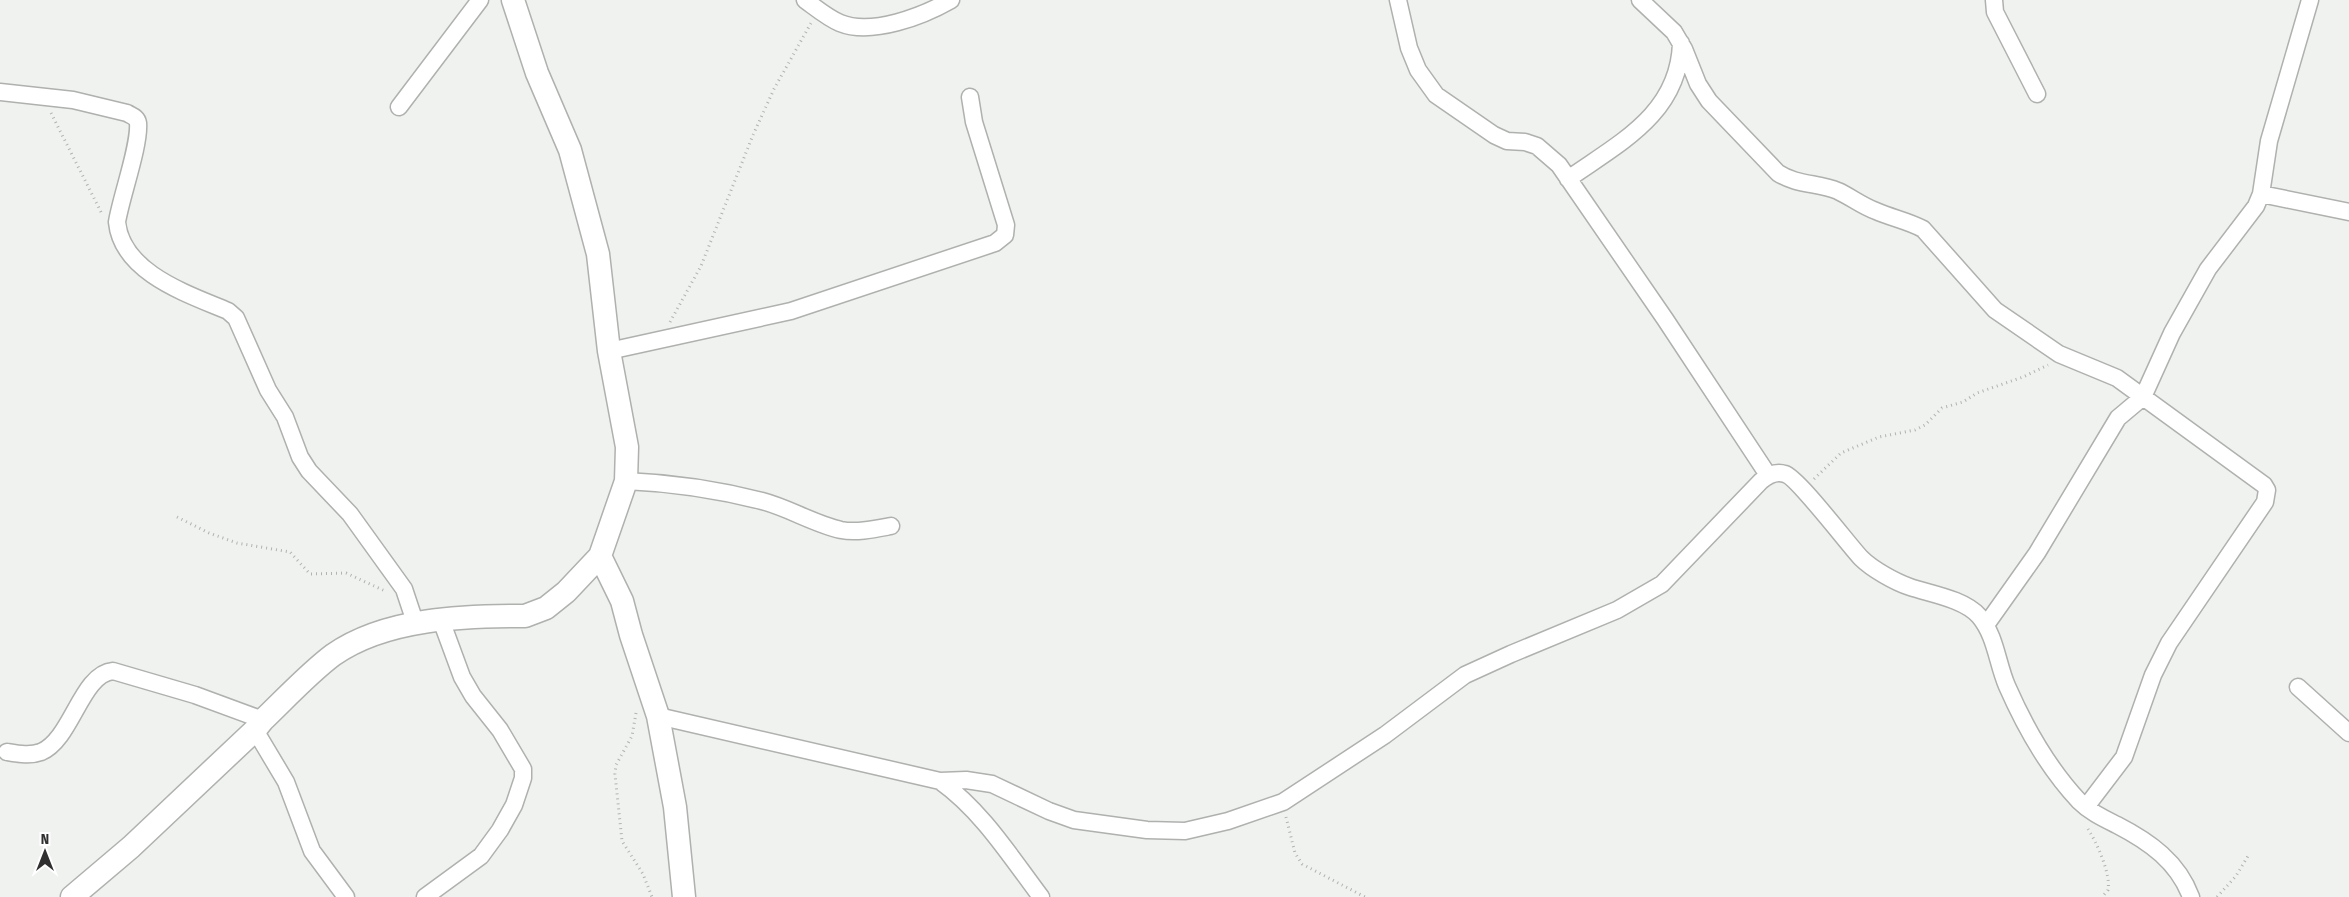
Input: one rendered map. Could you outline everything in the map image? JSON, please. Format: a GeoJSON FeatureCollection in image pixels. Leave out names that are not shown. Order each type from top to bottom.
{"type":"FeatureCollection","features":[{"type":"Feature","properties":{"kind":"street"},"geometry":{"type":"LineString","coordinates":[[399,107],[480,0]]}},
{"type":"Feature","properties":{"kind":"street"},"geometry":{"type":"LineString","coordinates":[[72,897],[131,847],[333,655],[413,612],[441,620],[526,616],[546,608],[566,592],[600,556],[626,481],[627,447],[609,351],[598,254],[570,150],[536,73],[513,0]]}},
{"type":"Feature","properties":{"kind":"street"},"geometry":{"type":"LineString","coordinates":[[811,5],[840,23],[859,28],[896,23],[951,0]]}},
{"type":"Feature","properties":{"kind":"street"},"geometry":{"type":"LineString","coordinates":[[1398,0],[1409,48],[1418,70],[1436,96],[1500,139],[1525,142],[1536,146],[1559,165],[1665,319],[1768,475]]}},
{"type":"Feature","properties":{"kind":"street"},"geometry":{"type":"LineString","coordinates":[[1640,0],[1666,23],[1681,43],[1698,84],[1709,101],[1778,173],[1794,180],[1838,191],[1877,212],[1908,221],[1923,229],[1995,310],[2059,354],[2117,378],[2264,485],[2267,497],[2169,642],[2153,675],[2124,757],[2085,815]]}},
{"type":"Feature","properties":{"kind":"street"},"geometry":{"type":"LineString","coordinates":[[1994,0],[1995,12],[2037,94]]}},
{"type":"Feature","properties":{"kind":"street"},"geometry":{"type":"LineString","coordinates":[[1986,625],[2037,554],[2118,418],[2143,397],[2172,333],[2208,269],[2250,216],[2262,194],[2269,141],[2310,0]]}},
{"type":"Feature","properties":{"kind":"street"},"geometry":{"type":"LineString","coordinates":[[1568,179],[1640,129],[1661,106],[1674,81],[1681,43]]}},
{"type":"Feature","properties":{"kind":"street"},"geometry":{"type":"LineString","coordinates":[[0,92],[73,100],[127,113],[135,117],[138,122],[136,145],[117,222],[118,233],[123,242],[140,264],[154,276],[228,311],[236,318],[268,390],[285,417],[300,457],[309,471],[350,514],[404,589],[413,612]]}},
{"type":"Feature","properties":{"kind":"street"},"geometry":{"type":"LineString","coordinates":[[609,351],[791,311],[809,303],[995,243],[1005,235],[1006,225],[974,122],[970,98]]}},
{"type":"Feature","properties":{"kind":"street"},"geometry":{"type":"LineString","coordinates":[[2262,194],[2349,212]]}},
{"type":"Feature","properties":{"kind":"street"},"geometry":{"type":"LineString","coordinates":[[658,716],[940,781],[966,780],[992,784],[1049,811],[1074,820],[1147,830],[1185,831],[1228,821],[1283,802],[1385,735],[1465,676],[1511,654],[1617,610],[1662,584],[1768,475],[1785,474],[1803,490],[1863,560],[1908,587],[1941,596],[1978,614],[1986,625],[2006,684],[2033,738],[2048,764],[2085,815],[2134,834],[2168,858],[2180,873],[2191,897]]}},
{"type":"Feature","properties":{"kind":"street"},"geometry":{"type":"LineString","coordinates":[[626,481],[696,486],[727,492],[776,505],[842,530],[876,529],[891,526]]}},
{"type":"Feature","properties":{"kind":"street"},"geometry":{"type":"LineString","coordinates":[[600,556],[622,600],[631,635],[658,716],[675,807],[684,897]]}},
{"type":"Feature","properties":{"kind":"street"},"geometry":{"type":"LineString","coordinates":[[425,897],[481,856],[500,830],[514,805],[524,778],[523,769],[500,730],[473,696],[462,677],[441,620]]}},
{"type":"Feature","properties":{"kind":"street"},"geometry":{"type":"LineString","coordinates":[[7,752],[32,754],[50,747],[72,718],[93,683],[101,674],[113,671],[162,684],[259,725],[286,782],[312,850],[346,897]]}},
{"type":"Feature","properties":{"kind":"street"},"geometry":{"type":"LineString","coordinates":[[2298,687],[2349,733]]}},
{"type":"Feature","properties":{"kind":"street"},"geometry":{"type":"LineString","coordinates":[[940,781],[974,809],[1041,897]]}},
{"type":"Feature","properties":{"kind":"path"},"geometry":{"type":"LineString","coordinates":[[660,340],[701,266],[753,135],[811,5]]}},
{"type":"Feature","properties":{"kind":"path"},"geometry":{"type":"LineString","coordinates":[[43,97],[104,217]]}},
{"type":"Feature","properties":{"kind":"path"},"geometry":{"type":"LineString","coordinates":[[1803,490],[1841,453],[1879,436],[1915,430],[1925,425],[1942,408],[1963,402],[1977,392],[2045,368],[2059,354]]}},
{"type":"Feature","properties":{"kind":"path"},"geometry":{"type":"LineString","coordinates":[[178,516],[209,533],[237,543],[290,552],[310,574],[346,573],[413,612]]}},
{"type":"Feature","properties":{"kind":"path"},"geometry":{"type":"LineString","coordinates":[[637,705],[632,736],[616,765],[615,774],[622,842],[643,874],[652,897]]}},
{"type":"Feature","properties":{"kind":"path"},"geometry":{"type":"LineString","coordinates":[[1283,802],[1295,853],[1302,864],[1365,897]]}},
{"type":"Feature","properties":{"kind":"path"},"geometry":{"type":"LineString","coordinates":[[2085,815],[2108,880],[2108,890],[2102,897]]}},
{"type":"Feature","properties":{"kind":"path"},"geometry":{"type":"LineString","coordinates":[[2217,897],[2236,876],[2248,856]]}}]}
